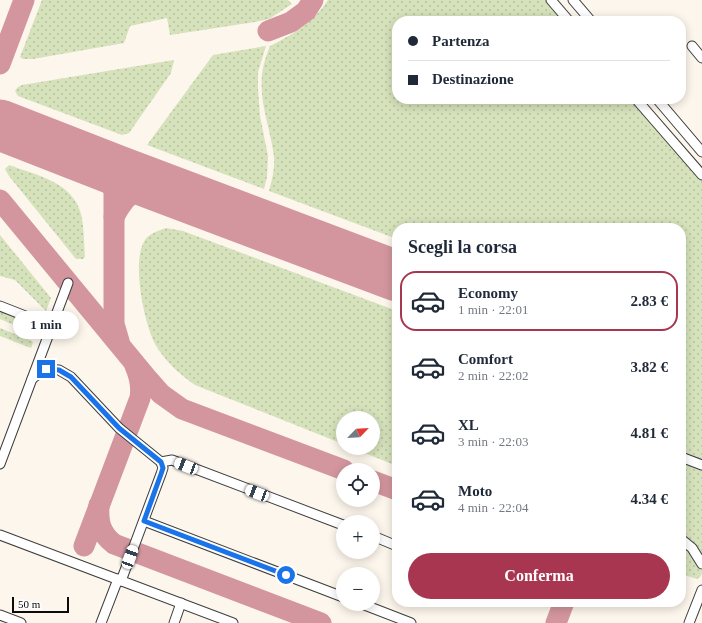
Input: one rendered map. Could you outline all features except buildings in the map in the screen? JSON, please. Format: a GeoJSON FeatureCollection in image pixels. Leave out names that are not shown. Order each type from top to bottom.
{"type":"FeatureCollection","features":[{"type":"Feature","properties":{"kind":"street"},"geometry":{"type":"LineString","coordinates":[[551,0],[565,16]]}},
{"type":"Feature","properties":{"kind":"street"},"geometry":{"type":"LineString","coordinates":[[573,0],[587,16]]}},
{"type":"Feature","properties":{"kind":"street"},"geometry":{"type":"LineString","coordinates":[[692,46],[702,58]]}},
{"type":"Feature","properties":{"kind":"street"},"geometry":{"type":"LineString","coordinates":[[640,104],[702,175]]}},
{"type":"Feature","properties":{"kind":"street"},"geometry":{"type":"LineString","coordinates":[[661,104],[702,152]]}},
{"type":"Feature","properties":{"kind":"street"},"geometry":{"type":"LineString","coordinates":[[0,464],[68,283]]}},
{"type":"Feature","properties":{"kind":"street"},"geometry":{"type":"LineString","coordinates":[[0,306],[28,317],[48,333]]}},
{"type":"Feature","properties":{"kind":"street"},"geometry":{"type":"LineString","coordinates":[[32,379],[46,369],[59,370],[71,377],[119,428],[161,462],[163,468],[144,521],[101,623]]}},
{"type":"Feature","properties":{"kind":"street"},"geometry":{"type":"LineString","coordinates":[[686,459],[702,465]]}},
{"type":"Feature","properties":{"kind":"street"},"geometry":{"type":"LineString","coordinates":[[161,462],[172,460],[336,522]]}},
{"type":"Feature","properties":{"kind":"street"},"geometry":{"type":"LineString","coordinates":[[144,521],[336,594]]}},
{"type":"Feature","properties":{"kind":"street"},"geometry":{"type":"LineString","coordinates":[[0,535],[233,623]]}},
{"type":"Feature","properties":{"kind":"street"},"geometry":{"type":"LineString","coordinates":[[380,539],[392,544]]}},
{"type":"Feature","properties":{"kind":"street"},"geometry":{"type":"LineString","coordinates":[[686,543],[692,548],[702,564]]}},
{"type":"Feature","properties":{"kind":"street"},"geometry":{"type":"LineString","coordinates":[[689,623],[702,590]]}},
{"type":"Feature","properties":{"kind":"street"},"geometry":{"type":"LineString","coordinates":[[174,623],[181,603]]}},
{"type":"Feature","properties":{"kind":"street"},"geometry":{"type":"LineString","coordinates":[[380,611],[411,623]]}},
{"type":"Feature","properties":{"kind":"street"},"geometry":{"type":"LineString","coordinates":[[0,615],[21,623]]}},
{"type":"Feature","properties":{"kind":"green space"},"geometry":{"type":"Polygon","coordinates":[[[42,0],[288,0],[292,4],[269,19],[170,35],[167,18],[130,26],[124,43],[33,59],[23,59],[20,57],[42,0]]]}},
{"type":"Feature","properties":{"kind":"green space"},"geometry":{"type":"Polygon","coordinates":[[[328,0],[556,0],[570,16],[392,16],[392,104],[645,104],[702,170],[702,461],[686,455],[686,223],[392,223],[392,237],[269,191],[273,174],[274,157],[262,96],[262,75],[266,56],[270,46],[303,27],[328,0]]]}},
{"type":"Feature","properties":{"kind":"green space"},"geometry":{"type":"Polygon","coordinates":[[[266,46],[258,72],[260,116],[268,156],[267,177],[264,189],[147,145],[213,55],[266,46]]]}},
{"type":"Feature","properties":{"kind":"green space"},"geometry":{"type":"Polygon","coordinates":[[[174,60],[171,73],[129,133],[122,135],[18,96],[15,91],[22,85],[174,60]]]}},
{"type":"Feature","properties":{"kind":"green space"},"geometry":{"type":"Polygon","coordinates":[[[9,165],[42,176],[62,187],[70,194],[77,203],[82,219],[85,257],[83,259],[76,259],[9,176],[5,169],[9,165]]]}},
{"type":"Feature","properties":{"kind":"green space"},"geometry":{"type":"Polygon","coordinates":[[[166,228],[183,231],[392,309],[392,464],[370,455],[380,455],[380,411],[336,411],[336,441],[195,385],[173,367],[155,344],[143,307],[139,276],[139,262],[141,249],[145,240],[152,234],[166,228]]]}},
{"type":"Feature","properties":{"kind":"green space"},"geometry":{"type":"Polygon","coordinates":[[[0,235],[51,298],[46,311],[15,280],[0,276],[0,235]]]}},
{"type":"Feature","properties":{"kind":"green space"},"geometry":{"type":"Polygon","coordinates":[[[0,309],[25,321],[36,333],[35,334],[0,319],[0,309]]]}},
{"type":"Feature","properties":{"kind":"green space"},"geometry":{"type":"Polygon","coordinates":[[[0,328],[32,341],[33,343],[31,348],[0,336],[0,328]]]}},
{"type":"Feature","properties":{"kind":"green space"},"geometry":{"type":"Polygon","coordinates":[[[686,465],[702,470],[702,556],[686,540],[686,465]]]}},
{"type":"Feature","properties":{"kind":"green space"},"geometry":{"type":"Polygon","coordinates":[[[686,547],[702,571],[701,576],[697,579],[686,576],[686,547]]]}},
{"type":"Feature","properties":{"kind":"taxiway"},"geometry":{"type":"LineString","coordinates":[[0,64],[24,0]]}},
{"type":"Feature","properties":{"kind":"taxiway"},"geometry":{"type":"LineString","coordinates":[[268,31],[291,22],[306,11],[313,0]]}},
{"type":"Feature","properties":{"kind":"taxiway"},"geometry":{"type":"LineString","coordinates":[[0,120],[13,130]]}},
{"type":"Feature","properties":{"kind":"taxiway"},"geometry":{"type":"LineString","coordinates":[[79,156],[97,166],[109,178],[114,192],[114,324],[119,341]]}},
{"type":"Feature","properties":{"kind":"taxiway"},"geometry":{"type":"LineString","coordinates":[[114,217],[119,207],[130,194],[136,191],[151,188],[171,190]]}},
{"type":"Feature","properties":{"kind":"taxiway"},"geometry":{"type":"LineString","coordinates":[[0,200],[161,394],[182,409],[336,467]]}},
{"type":"Feature","properties":{"kind":"taxiway"},"geometry":{"type":"LineString","coordinates":[[84,546],[140,398],[140,382],[135,366]]}},
{"type":"Feature","properties":{"kind":"taxiway"},"geometry":{"type":"LineString","coordinates":[[380,484],[392,488]]}},
{"type":"Feature","properties":{"kind":"taxiway"},"geometry":{"type":"LineString","coordinates":[[99,505],[101,527],[109,540],[114,544],[321,623]]}},
{"type":"Feature","properties":{"kind":"taxiway"},"geometry":{"type":"LineString","coordinates":[[556,623],[562,607]]}},
{"type":"Feature","properties":{"kind":"runway"},"geometry":{"type":"LineString","coordinates":[[0,125],[392,274]]}},
{"type":"Feature","properties":{"kind":"route"},"geometry":{"type":"LineString","coordinates":[[46,369],[59,370],[71,377],[119,428],[161,462],[163,468],[144,521],[286,575]]}}]}
